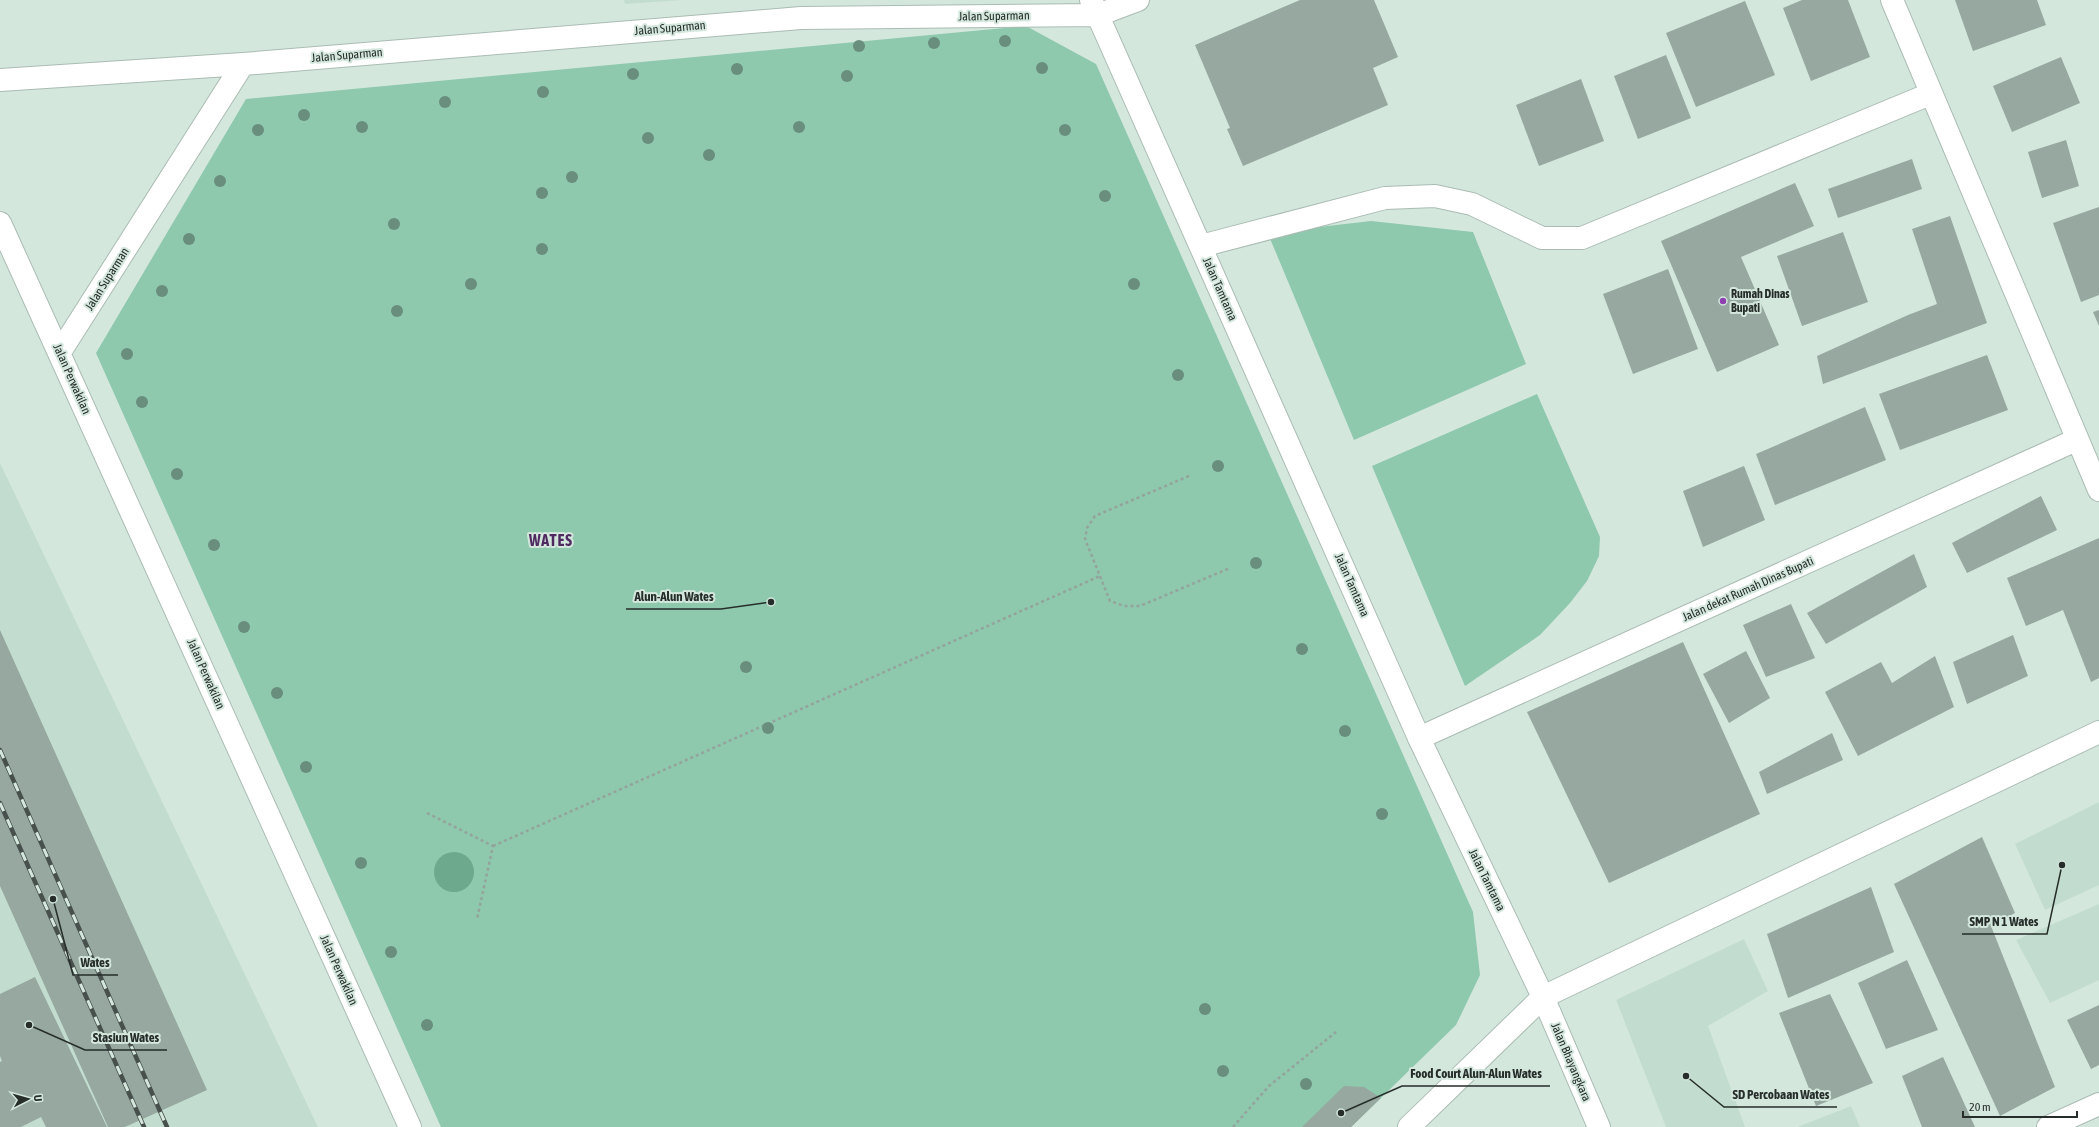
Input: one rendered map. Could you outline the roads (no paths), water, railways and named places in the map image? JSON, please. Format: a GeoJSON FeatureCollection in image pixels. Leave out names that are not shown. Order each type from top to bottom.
{"type":"FeatureCollection","features":[{"type":"Feature","properties":{"kind":"street","name":"Jalan Suparman"},"geometry":{"type":"LineString","coordinates":[[0,80],[243,64],[801,18],[1095,8],[1138,0]]}},
{"type":"Feature","properties":{"kind":"street"},"geometry":{"type":"LineString","coordinates":[[1892,0],[1930,94],[2076,440],[2099,490]]}},
{"type":"Feature","properties":{"kind":"street","name":"Jalan Tamtama"},"geometry":{"type":"LineString","coordinates":[[1095,8],[1419,738],[1543,997]]}},
{"type":"Feature","properties":{"kind":"street","name":"Jalan Suparman"},"geometry":{"type":"LineString","coordinates":[[60,352],[243,64]]}},
{"type":"Feature","properties":{"kind":"street"},"geometry":{"type":"LineString","coordinates":[[1201,246],[1385,198],[1435,196],[1472,204],[1542,238],[1582,238],[1930,94]]}},
{"type":"Feature","properties":{"kind":"street","name":"Jalan Perwakilan"},"geometry":{"type":"LineString","coordinates":[[0,223],[60,352],[410,1127]]}},
{"type":"Feature","properties":{"kind":"street","name":"Jalan dekat Rumah Dinas Bupati"},"geometry":{"type":"LineString","coordinates":[[1419,738],[2076,440]]}},
{"type":"Feature","properties":{"kind":"street"},"geometry":{"type":"LineString","coordinates":[[1409,1127],[1543,997],[2099,732]]}},
{"type":"Feature","properties":{"kind":"street","name":"Jalan Bhayangkara"},"geometry":{"type":"LineString","coordinates":[[1543,997],[1599,1127]]}},
{"type":"Feature","properties":{"kind":"street"},"geometry":{"type":"LineString","coordinates":[[2048,1127],[2099,1104]]}},
{"type":"Feature","properties":{"kind":"railway"},"geometry":{"type":"LineString","coordinates":[[0,750],[167,1127]]}},
{"type":"Feature","properties":{"kind":"railway"},"geometry":{"type":"LineString","coordinates":[[0,803],[144,1127]]}},
{"type":"Feature","properties":{"kind":"place","name":"Rumah Dinas Bupati"},"geometry":{"type":"Point","coordinates":[1723,301]}},
{"type":"Feature","properties":{"kind":"place","name":"Alun-Alun Wates"},"geometry":{"type":"Point","coordinates":[771,602]}},
{"type":"Feature","properties":{"kind":"place","name":"SMP N 1 Wates"},"geometry":{"type":"Point","coordinates":[2062,865]}},
{"type":"Feature","properties":{"kind":"place","name":"Wates"},"geometry":{"type":"Point","coordinates":[53,899]}},
{"type":"Feature","properties":{"kind":"place","name":"Stasiun Wates"},"geometry":{"type":"Point","coordinates":[29,1025]}},
{"type":"Feature","properties":{"kind":"place","name":"SD Percobaan Wates"},"geometry":{"type":"Point","coordinates":[1686,1076]}},
{"type":"Feature","properties":{"kind":"place","name":"Food Court Alun-Alun Wates"},"geometry":{"type":"Point","coordinates":[1341,1113]}},
{"type":"Feature","properties":{"kind":"district","name":"WATES"},"geometry":{"type":"Point","coordinates":[551,540]}}]}
